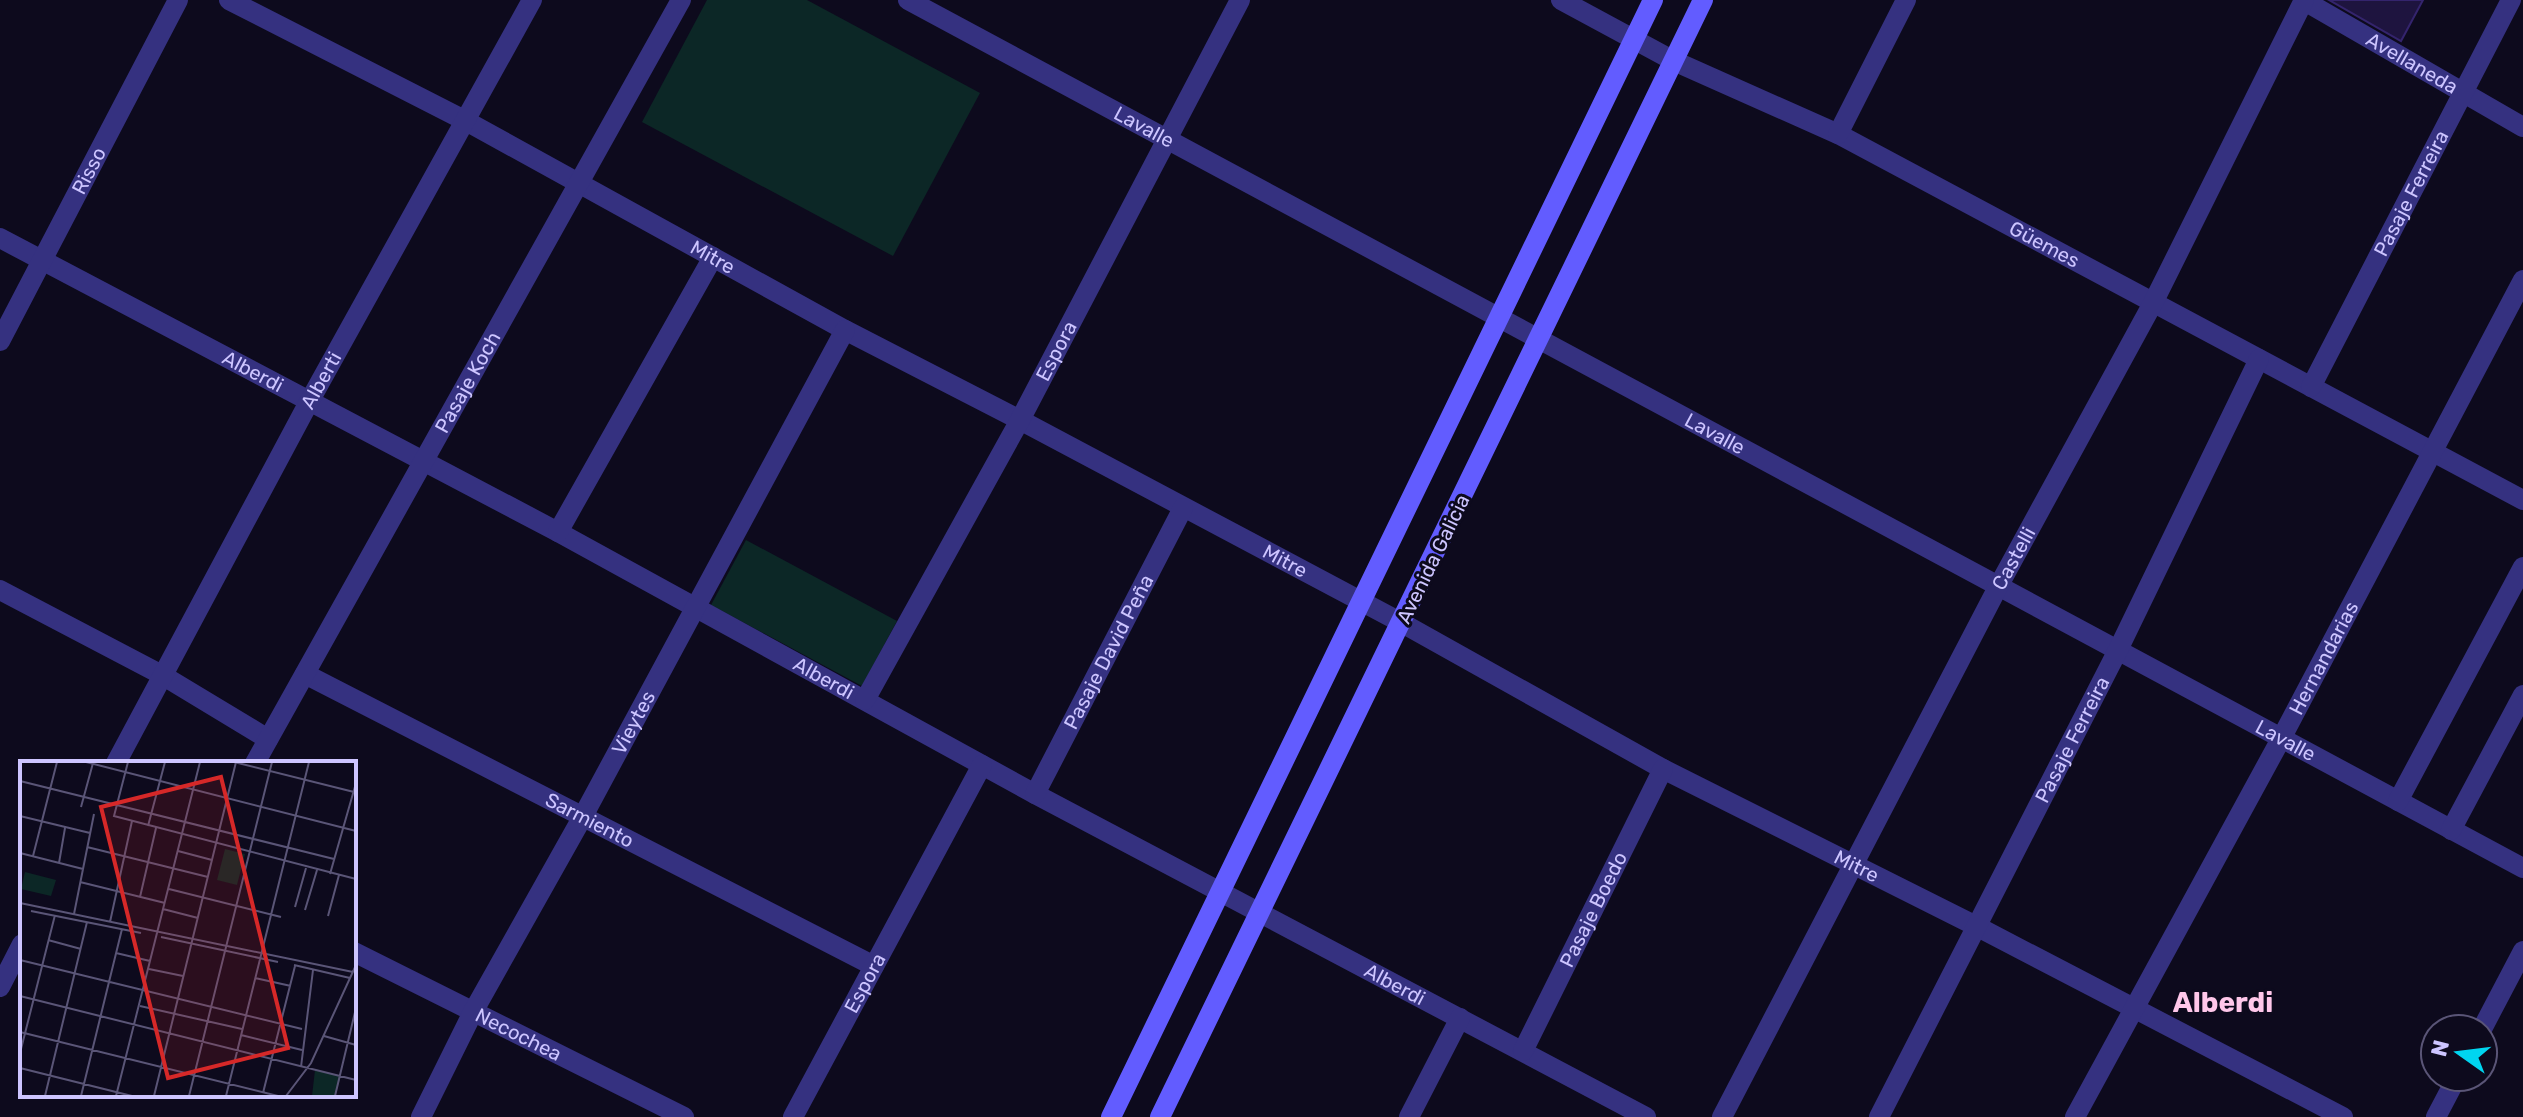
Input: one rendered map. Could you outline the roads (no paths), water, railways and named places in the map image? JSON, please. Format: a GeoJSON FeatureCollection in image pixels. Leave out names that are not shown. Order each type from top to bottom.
{"type":"FeatureCollection","features":[{"type":"Feature","properties":{"kind":"main road"},"geometry":{"type":"LineString","coordinates":[[1111,1117],[1653,0]]}},
{"type":"Feature","properties":{"kind":"main road","name":"Avenida Galicia"},"geometry":{"type":"LineString","coordinates":[[1160,1117],[1703,0]]}},
{"type":"Feature","properties":{"kind":"street","name":"Risso"},"geometry":{"type":"LineString","coordinates":[[0,341],[178,0]]}},
{"type":"Feature","properties":{"kind":"street","name":"Mitre"},"geometry":{"type":"LineString","coordinates":[[229,0],[466,121],[845,330],[1402,623],[1663,769],[1978,927],[2343,1117]]}},
{"type":"Feature","properties":{"kind":"street","name":"Alberti"},"geometry":{"type":"LineString","coordinates":[[117,761],[309,402],[532,0]]}},
{"type":"Feature","properties":{"kind":"street","name":"Pasaje Koch"},"geometry":{"type":"LineString","coordinates":[[256,761],[681,0]]}},
{"type":"Feature","properties":{"kind":"street","name":"Lavalle"},"geometry":{"type":"LineString","coordinates":[[908,0],[2523,868]]}},
{"type":"Feature","properties":{"kind":"street","name":"Espora"},"geometry":{"type":"LineString","coordinates":[[865,700],[1020,420],[1240,0]]}},
{"type":"Feature","properties":{"kind":"street","name":"Güemes"},"geometry":{"type":"LineString","coordinates":[[1561,0],[1674,61],[1838,134],[2523,500]]}},
{"type":"Feature","properties":{"kind":"street"},"geometry":{"type":"LineString","coordinates":[[1838,134],[1906,0]]}},
{"type":"Feature","properties":{"kind":"street","name":"Avellaneda"},"geometry":{"type":"LineString","coordinates":[[2304,0],[2523,127]]}},
{"type":"Feature","properties":{"kind":"street","name":"Castelli"},"geometry":{"type":"LineString","coordinates":[[1722,1117],[1999,585],[2153,303],[2304,0]]}},
{"type":"Feature","properties":{"kind":"street","name":"Pasaje Ferreira"},"geometry":{"type":"LineString","coordinates":[[2311,387],[2511,0]]}},
{"type":"Feature","properties":{"kind":"street","name":"Alberdi"},"geometry":{"type":"LineString","coordinates":[[0,238],[558,532],[1035,794],[1646,1117]]}},
{"type":"Feature","properties":{"kind":"street"},"geometry":{"type":"LineString","coordinates":[[558,532],[713,257]]}},
{"type":"Feature","properties":{"kind":"street","name":"Hernandarias"},"geometry":{"type":"LineString","coordinates":[[2075,1117],[2282,737],[2523,280]]}},
{"type":"Feature","properties":{"kind":"street","name":"Vieytes"},"geometry":{"type":"LineString","coordinates":[[421,1117],[473,1012],[696,610],[845,330]]}},
{"type":"Feature","properties":{"kind":"street","name":"Pasaje Ferreira"},"geometry":{"type":"LineString","coordinates":[[1879,1117],[2118,650],[2259,359]]}},
{"type":"Feature","properties":{"kind":"street","name":"Pasaje David Peña"},"geometry":{"type":"LineString","coordinates":[[1035,794],[1183,508]]}},
{"type":"Feature","properties":{"kind":"street"},"geometry":{"type":"LineString","coordinates":[[2398,801],[2523,567]]}},
{"type":"Feature","properties":{"kind":"street"},"geometry":{"type":"LineString","coordinates":[[0,590],[162,675],[268,739]]}},
{"type":"Feature","properties":{"kind":"street","name":"Sarmiento"},"geometry":{"type":"LineString","coordinates":[[305,674],[874,966]]}},
{"type":"Feature","properties":{"kind":"street"},"geometry":{"type":"LineString","coordinates":[[2451,830],[2523,695]]}},
{"type":"Feature","properties":{"kind":"street","name":"Espora"},"geometry":{"type":"LineString","coordinates":[[793,1117],[982,765]]}},
{"type":"Feature","properties":{"kind":"street","name":"Pasaje Boedo"},"geometry":{"type":"LineString","coordinates":[[1523,1051],[1663,769]]}},
{"type":"Feature","properties":{"kind":"street"},"geometry":{"type":"LineString","coordinates":[[0,987],[20,948]]}},
{"type":"Feature","properties":{"kind":"street"},"geometry":{"type":"LineString","coordinates":[[2490,1013],[2523,951]]}},
{"type":"Feature","properties":{"kind":"street","name":"Necochea"},"geometry":{"type":"LineString","coordinates":[[356,953],[684,1117]]}},
{"type":"Feature","properties":{"kind":"street"},"geometry":{"type":"LineString","coordinates":[[1409,1117],[1460,1018]]}},
{"type":"Feature","properties":{"kind":"street"},"geometry":{"type":"LineString","coordinates":[[2436,1117],[2449,1093]]}},
{"type":"Feature","properties":{"kind":"district","name":"Alberdi"},"geometry":{"type":"Point","coordinates":[2223,1002]}}]}
